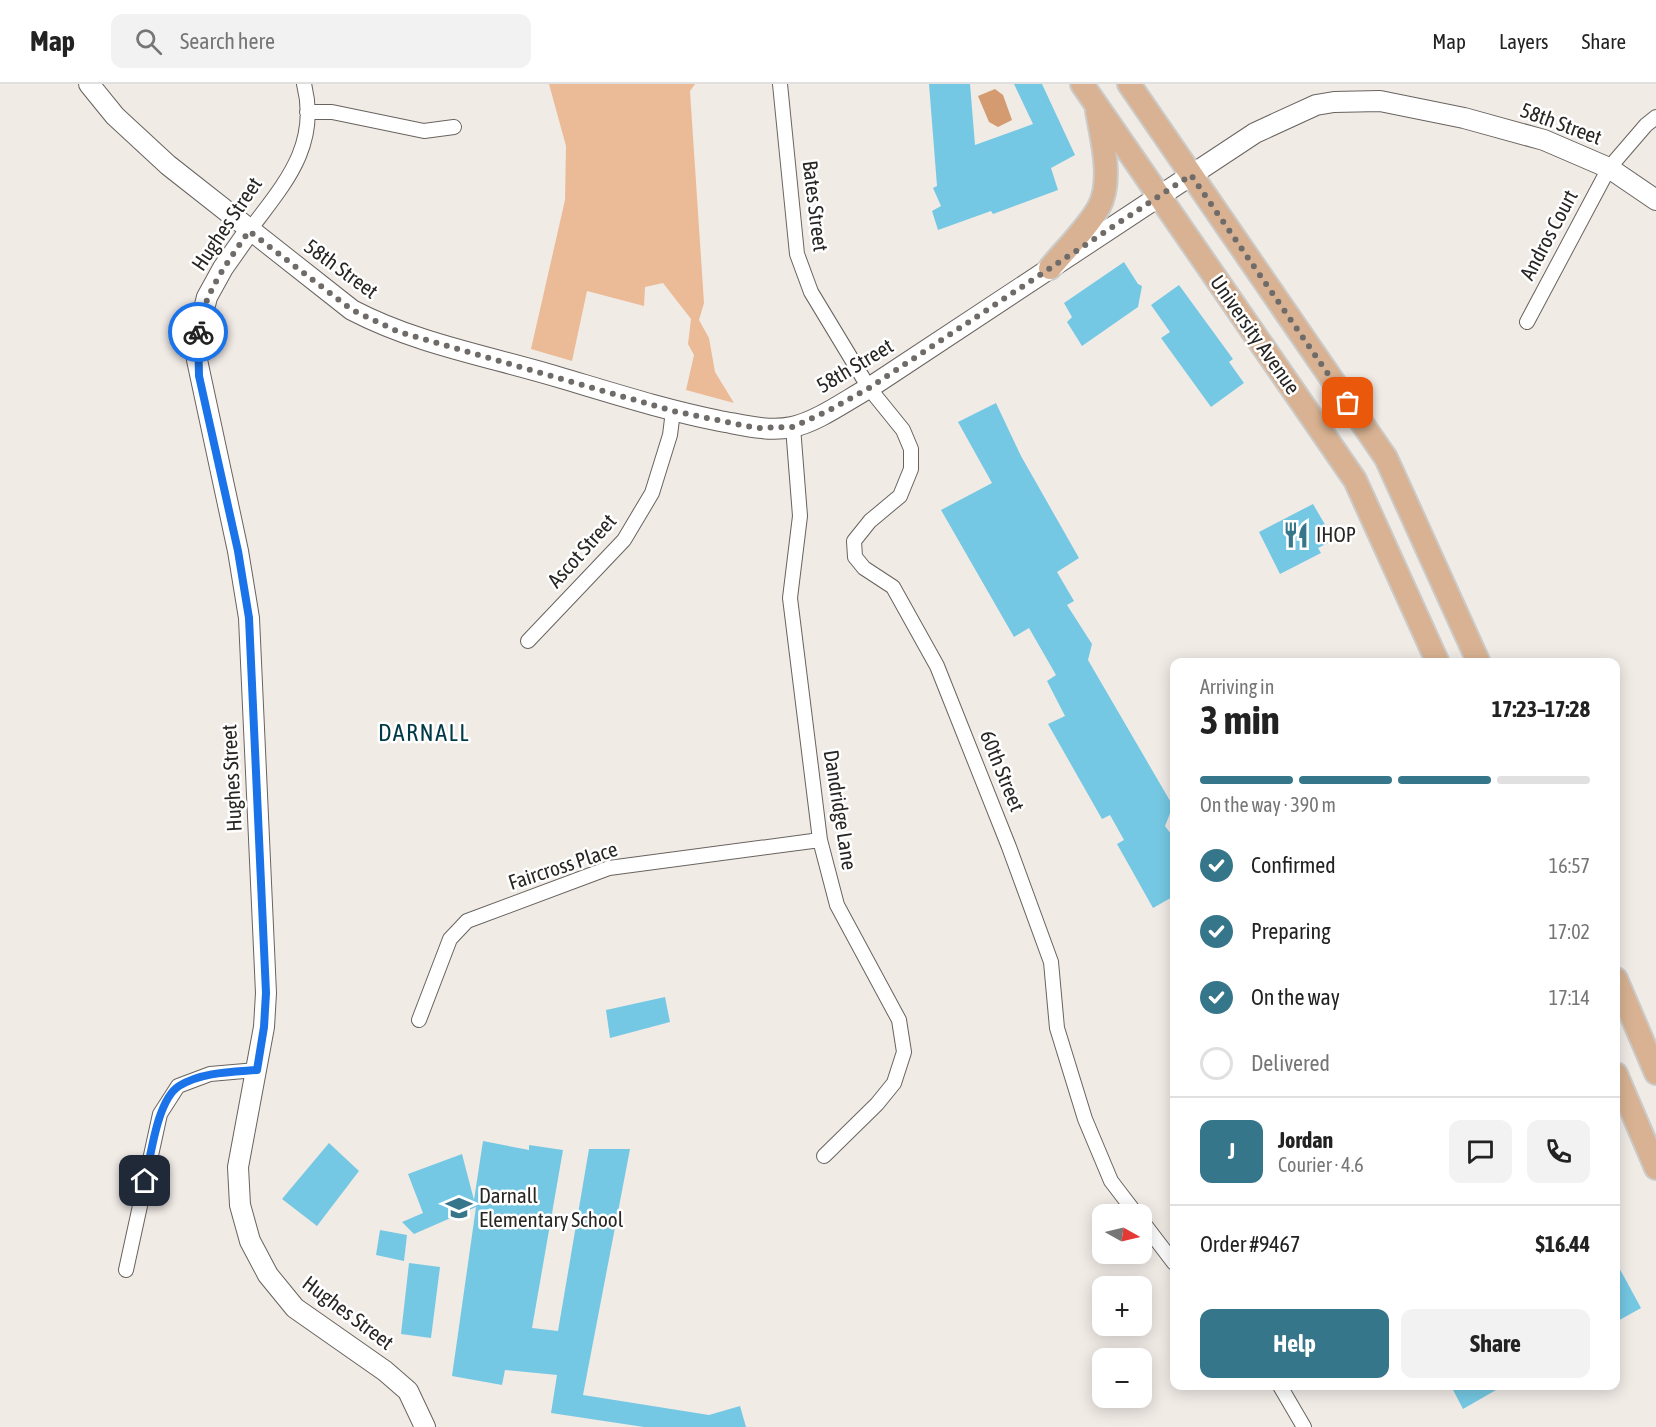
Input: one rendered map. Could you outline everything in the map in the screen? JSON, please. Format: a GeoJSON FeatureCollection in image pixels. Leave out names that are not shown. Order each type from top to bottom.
{"type":"FeatureCollection","features":[{"type":"Feature","properties":{"kind":"main road","name":"University Avenue"},"geometry":{"type":"LineString","coordinates":[[1129,84],[1386,458],[1477,658]]}},
{"type":"Feature","properties":{"kind":"main road","name":"University Avenue"},"geometry":{"type":"LineString","coordinates":[[1088,93],[1355,480],[1436,658]]}},
{"type":"Feature","properties":{"kind":"main road"},"geometry":{"type":"LineString","coordinates":[[1050,268],[1100,206],[1106,176],[1105,156],[1088,93]]}},
{"type":"Feature","properties":{"kind":"main road"},"geometry":{"type":"LineString","coordinates":[[1620,988],[1656,1072]]}},
{"type":"Feature","properties":{"kind":"main road"},"geometry":{"type":"LineString","coordinates":[[1620,1083],[1656,1168]]}},
{"type":"Feature","properties":{"kind":"street","name":"58th Street"},"geometry":{"type":"LineString","coordinates":[[89,84],[123,124],[168,165],[352,310],[399,332],[673,411],[756,428],[793,427],[869,388],[1256,133],[1316,105],[1334,102],[1380,101],[1497,126],[1544,140],[1609,168],[1656,200]]}},
{"type":"Feature","properties":{"kind":"street","name":"Hughes Street"},"geometry":{"type":"LineString","coordinates":[[304,84],[307,112],[304,140],[296,167],[223,268],[207,297],[199,329],[197,360],[238,551],[249,618],[266,993],[264,1027],[257,1070],[240,1148],[238,1186],[244,1223],[258,1259],[268,1275],[296,1308],[385,1371],[408,1391],[425,1427]]}},
{"type":"Feature","properties":{"kind":"street","name":"Bates Street"},"geometry":{"type":"LineString","coordinates":[[780,84],[797,254],[811,292],[869,388]]}},
{"type":"Feature","properties":{"kind":"street"},"geometry":{"type":"LineString","coordinates":[[307,112],[332,112],[424,131],[454,127]]}},
{"type":"Feature","properties":{"kind":"street","name":"Andros Court"},"geometry":{"type":"LineString","coordinates":[[1527,322],[1609,168],[1646,125],[1656,117]]}},
{"type":"Feature","properties":{"kind":"street","name":"60th Street"},"geometry":{"type":"LineString","coordinates":[[869,388],[903,430],[911,449],[911,470],[900,496],[870,521],[854,541],[855,557],[864,568],[892,587],[937,666],[1009,847],[1051,962],[1057,1028],[1085,1119],[1111,1181],[1129,1204]]}},
{"type":"Feature","properties":{"kind":"street","name":"Ascot Street"},"geometry":{"type":"LineString","coordinates":[[528,641],[624,540],[652,493],[670,435],[673,411]]}},
{"type":"Feature","properties":{"kind":"street","name":"Dandridge Lane"},"geometry":{"type":"LineString","coordinates":[[793,427],[800,516],[790,598],[820,840],[837,905],[898,1020],[904,1052],[894,1083],[877,1104],[824,1156]]}},
{"type":"Feature","properties":{"kind":"street","name":"Faircross Place"},"geometry":{"type":"LineString","coordinates":[[419,1020],[450,939],[467,921],[609,868],[820,840]]}},
{"type":"Feature","properties":{"kind":"street"},"geometry":{"type":"LineString","coordinates":[[126,1270],[160,1114],[178,1086],[210,1074],[257,1070]]}},
{"type":"Feature","properties":{"kind":"street"},"geometry":{"type":"LineString","coordinates":[[1152,1234],[1170,1258]]}},
{"type":"Feature","properties":{"kind":"street"},"geometry":{"type":"LineString","coordinates":[[1282,1390],[1304,1427]]}},
{"type":"Feature","properties":{"kind":"shaded area"},"geometry":{"type":"Polygon","coordinates":[[[549,84],[695,84],[690,91],[704,303],[699,320],[709,338],[715,372],[734,403],[686,390],[694,355],[688,344],[691,319],[663,283],[645,287],[644,306],[587,291],[572,361],[531,349],[565,200],[566,146],[549,84]]]}},
{"type":"Feature","properties":{"kind":"shaded area"},"geometry":{"type":"Polygon","coordinates":[[[995,89],[1003,95],[1012,120],[998,127],[989,122],[978,96],[995,89]]]}},
{"type":"Feature","properties":{"kind":"building"},"geometry":{"type":"Polygon","coordinates":[[[929,84],[970,84],[975,145],[1033,124],[1014,84],[1042,84],[1075,155],[1051,168],[1058,190],[993,214],[991,211],[938,230],[932,211],[941,206],[933,188],[937,186],[929,84]]]}},
{"type":"Feature","properties":{"kind":"building"},"geometry":{"type":"Polygon","coordinates":[[[1124,262],[1138,284],[1142,286],[1138,307],[1082,346],[1067,322],[1072,317],[1064,303],[1124,262]]]}},
{"type":"Feature","properties":{"kind":"building"},"geometry":{"type":"Polygon","coordinates":[[[1179,285],[1233,359],[1229,362],[1244,383],[1211,407],[1161,338],[1170,332],[1151,305],[1179,285]]]}},
{"type":"Feature","properties":{"kind":"building"},"geometry":{"type":"Polygon","coordinates":[[[996,403],[1021,456],[1079,558],[1057,572],[1074,601],[1067,605],[1092,644],[1088,660],[1170,801],[1170,814],[1165,826],[1170,833],[1170,898],[1153,908],[1117,844],[1124,840],[1110,815],[1102,819],[1048,724],[1065,716],[1047,681],[1056,675],[1029,628],[1014,637],[941,510],[992,483],[958,422],[996,403]]]}},
{"type":"Feature","properties":{"kind":"building","name":"IHOP"},"geometry":{"type":"Polygon","coordinates":[[[1313,504],[1334,540],[1318,548],[1321,553],[1280,574],[1259,532],[1313,504]]]}},
{"type":"Feature","properties":{"kind":"building"},"geometry":{"type":"Polygon","coordinates":[[[665,997],[670,1022],[610,1038],[606,1010],[665,997]]]}},
{"type":"Feature","properties":{"kind":"building"},"geometry":{"type":"Polygon","coordinates":[[[483,1141],[529,1150],[529,1145],[563,1150],[532,1328],[558,1331],[589,1149],[630,1149],[583,1395],[709,1415],[740,1406],[746,1427],[644,1427],[551,1413],[557,1375],[505,1370],[502,1385],[452,1376],[476,1207],[414,1234],[402,1222],[423,1213],[408,1174],[462,1154],[474,1200],[483,1141]]]}},
{"type":"Feature","properties":{"kind":"building"},"geometry":{"type":"Polygon","coordinates":[[[329,1143],[359,1171],[317,1226],[282,1199],[329,1143]]]}},
{"type":"Feature","properties":{"kind":"building"},"geometry":{"type":"Polygon","coordinates":[[[380,1230],[407,1235],[404,1261],[376,1255],[380,1230]]]}},
{"type":"Feature","properties":{"kind":"building"},"geometry":{"type":"Polygon","coordinates":[[[409,1263],[440,1267],[431,1338],[401,1334],[409,1263]]]}},
{"type":"Feature","properties":{"kind":"building"},"geometry":{"type":"Polygon","coordinates":[[[1620,1269],[1641,1308],[1620,1320],[1620,1269]]]}},
{"type":"Feature","properties":{"kind":"building"},"geometry":{"type":"Polygon","coordinates":[[[1453,1390],[1496,1390],[1463,1409],[1453,1390]]]}},
{"type":"Feature","properties":{"kind":"way so far"},"geometry":{"type":"LineString","coordinates":[[198,332],[207,297],[223,268],[249,231],[352,310],[419,340],[556,376],[673,411],[756,428],[793,427],[869,388],[1191,175],[1348,403]]}},
{"type":"Feature","properties":{"kind":"place","name":"IHOP"},"geometry":{"type":"Point","coordinates":[1296,535]}},
{"type":"Feature","properties":{"kind":"place","name":"Darnall Elementary School"},"geometry":{"type":"Point","coordinates":[459,1208]}},
{"type":"Feature","properties":{"kind":"district","name":"DARNALL"},"geometry":{"type":"Point","coordinates":[424,733]}},
{"type":"Feature","properties":{"kind":"route"},"geometry":{"type":"LineString","coordinates":[[145,1181],[160,1114],[178,1086],[210,1074],[257,1070],[264,1027],[266,993],[249,618],[238,551],[199,376],[198,332]]}}]}
